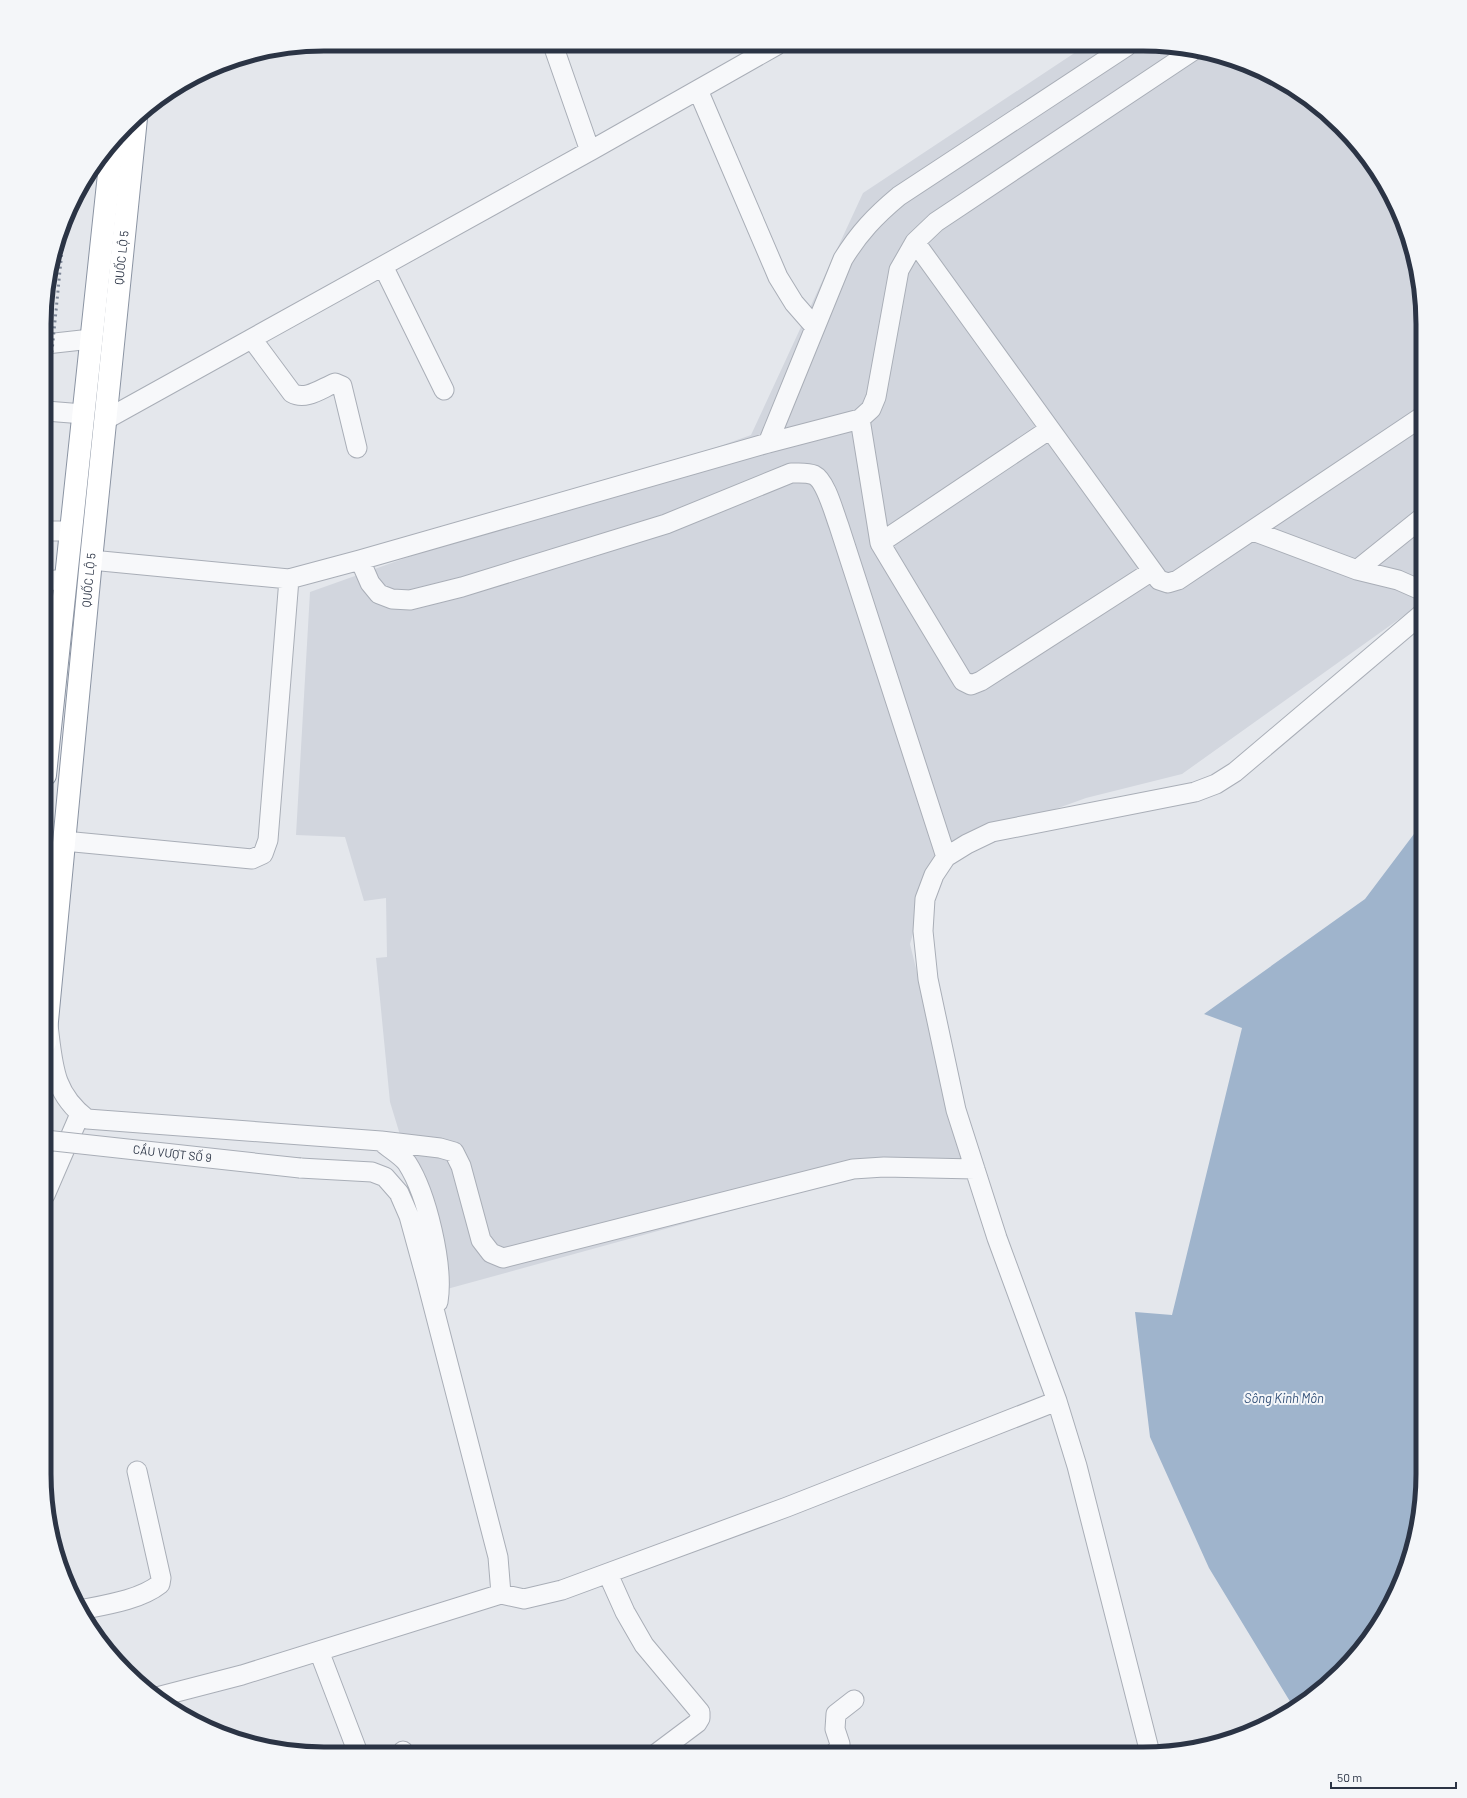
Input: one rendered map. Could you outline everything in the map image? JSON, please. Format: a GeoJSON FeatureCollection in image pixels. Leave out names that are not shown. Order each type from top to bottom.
{"type":"FeatureCollection","features":[{"type":"Feature","properties":{"kind":"highway","name":"QUỐC LỘ 5"},"geometry":{"type":"LineString","coordinates":[[51,980],[91,560],[135,127]]}},
{"type":"Feature","properties":{"kind":"highway","name":"QUỐC LỘ 5"},"geometry":{"type":"LineString","coordinates":[[51,676],[56,580],[71,531],[111,153]]}},
{"type":"Feature","properties":{"kind":"street"},"geometry":{"type":"LineString","coordinates":[[555,51],[590,151]]}},
{"type":"Feature","properties":{"kind":"street"},"geometry":{"type":"LineString","coordinates":[[105,420],[590,151],[766,51]]}},
{"type":"Feature","properties":{"kind":"street"},"geometry":{"type":"LineString","coordinates":[[768,443],[843,259],[857,236],[876,215],[899,196],[1119,51]]}},
{"type":"Feature","properties":{"kind":"street"},"geometry":{"type":"LineString","coordinates":[[91,560],[289,579],[768,443],[860,419],[871,410],[876,397],[899,270],[915,242],[949,212],[1187,54]]}},
{"type":"Feature","properties":{"kind":"street"},"geometry":{"type":"LineString","coordinates":[[698,90],[778,277],[794,303],[815,327]]}},
{"type":"Feature","properties":{"kind":"street"},"geometry":{"type":"LineString","coordinates":[[915,242],[1159,580],[1168,583],[1178,580],[1416,421]]}},
{"type":"Feature","properties":{"kind":"street"},"geometry":{"type":"LineString","coordinates":[[383,266],[444,390]]}},
{"type":"Feature","properties":{"kind":"street"},"geometry":{"type":"LineString","coordinates":[[51,343],[92,339]]}},
{"type":"Feature","properties":{"kind":"street"},"geometry":{"type":"LineString","coordinates":[[252,339],[292,393],[299,397],[306,396],[335,383],[342,386],[357,448]]}},
{"type":"Feature","properties":{"kind":"street"},"geometry":{"type":"LineString","coordinates":[[51,411],[84,414]]}},
{"type":"Feature","properties":{"kind":"street"},"geometry":{"type":"LineString","coordinates":[[860,419],[880,543],[963,681],[971,685],[981,681],[1152,571]]}},
{"type":"Feature","properties":{"kind":"street"},"geometry":{"type":"LineString","coordinates":[[880,543],[1050,429]]}},
{"type":"Feature","properties":{"kind":"street"},"geometry":{"type":"LineString","coordinates":[[360,560],[370,583],[380,594],[392,599],[410,600],[462,587],[666,524],[791,473],[803,473],[814,476],[822,481],[839,526],[946,858]]}},
{"type":"Feature","properties":{"kind":"street"},"geometry":{"type":"LineString","coordinates":[[1357,570],[1416,523]]}},
{"type":"Feature","properties":{"kind":"street"},"geometry":{"type":"LineString","coordinates":[[51,531],[71,531]]}},
{"type":"Feature","properties":{"kind":"street"},"geometry":{"type":"LineString","coordinates":[[1253,531],[1357,570],[1398,580],[1416,588]]}},
{"type":"Feature","properties":{"kind":"street"},"geometry":{"type":"LineString","coordinates":[[64,840],[252,859],[263,854],[268,840],[289,579]]}},
{"type":"Feature","properties":{"kind":"street"},"geometry":{"type":"LineString","coordinates":[[1148,1747],[1077,1466],[1057,1401],[997,1238],[954,1102],[928,979],[923,931],[925,899],[934,875],[946,858],[967,844],[992,832],[1195,792],[1216,784],[1236,772],[1416,619]]}},
{"type":"Feature","properties":{"kind":"street"},"geometry":{"type":"LineString","coordinates":[[51,1058],[54,1072],[64,1096],[74,1109],[87,1119],[381,1141],[440,1148],[454,1152],[461,1166],[481,1240],[491,1253],[503,1258],[853,1169],[884,1167],[975,1169]]}},
{"type":"Feature","properties":{"kind":"street"},"geometry":{"type":"LineString","coordinates":[[51,1182],[80,1114]]}},
{"type":"Feature","properties":{"kind":"street","name":"CẦU VƯỢT SỐ 9"},"geometry":{"type":"LineString","coordinates":[[51,1141],[300,1168],[372,1172],[385,1177],[399,1193],[409,1216],[498,1557],[501,1594]]}},
{"type":"Feature","properties":{"kind":"street"},"geometry":{"type":"LineString","coordinates":[[381,1141],[406,1162],[419,1187],[437,1253],[440,1287],[436,1317]]}},
{"type":"Feature","properties":{"kind":"street"},"geometry":{"type":"LineString","coordinates":[[164,1695],[242,1675],[501,1594],[524,1599],[562,1590],[780,1509],[1057,1401]]}},
{"type":"Feature","properties":{"kind":"street"},"geometry":{"type":"LineString","coordinates":[[87,1609],[117,1603],[150,1590],[160,1584],[161,1578],[137,1471]]}},
{"type":"Feature","properties":{"kind":"street"},"geometry":{"type":"LineString","coordinates":[[608,1574],[644,1645],[700,1712],[700,1718],[697,1723],[665,1747]]}},
{"type":"Feature","properties":{"kind":"street"},"geometry":{"type":"LineString","coordinates":[[319,1651],[356,1747]]}},
{"type":"Feature","properties":{"kind":"street"},"geometry":{"type":"LineString","coordinates":[[840,1747],[835,1729],[836,1714],[854,1700]]}},
{"type":"Feature","properties":{"kind":"shaded area"},"geometry":{"type":"Polygon","coordinates":[[[1077,51],[1143,51],[1179,53],[1214,60],[1231,65],[1264,79],[1309,107],[1336,131],[1360,158],[1370,172],[1388,203],[1402,236],[1411,271],[1414,288],[1416,324],[1416,607],[1182,774],[1086,798],[937,852],[910,944],[968,1179],[858,1176],[447,1289],[390,1102],[376,958],[387,957],[386,898],[364,901],[345,837],[296,835],[310,592],[751,435],[863,193],[1077,51]]]}},
{"type":"Feature","properties":{"kind":"water","name":"Sông Kinh Môn"},"geometry":{"type":"Polygon","coordinates":[[[1416,831],[1416,1474],[1414,1510],[1402,1562],[1388,1595],[1370,1626],[1360,1640],[1336,1667],[1309,1691],[1291,1703],[1209,1568],[1150,1437],[1135,1312],[1172,1315],[1242,1028],[1204,1014],[1365,899],[1416,831]]]}},
{"type":"Feature","properties":{"kind":"railway"},"geometry":{"type":"LineString","coordinates":[[51,361],[63,244]]}}]}
